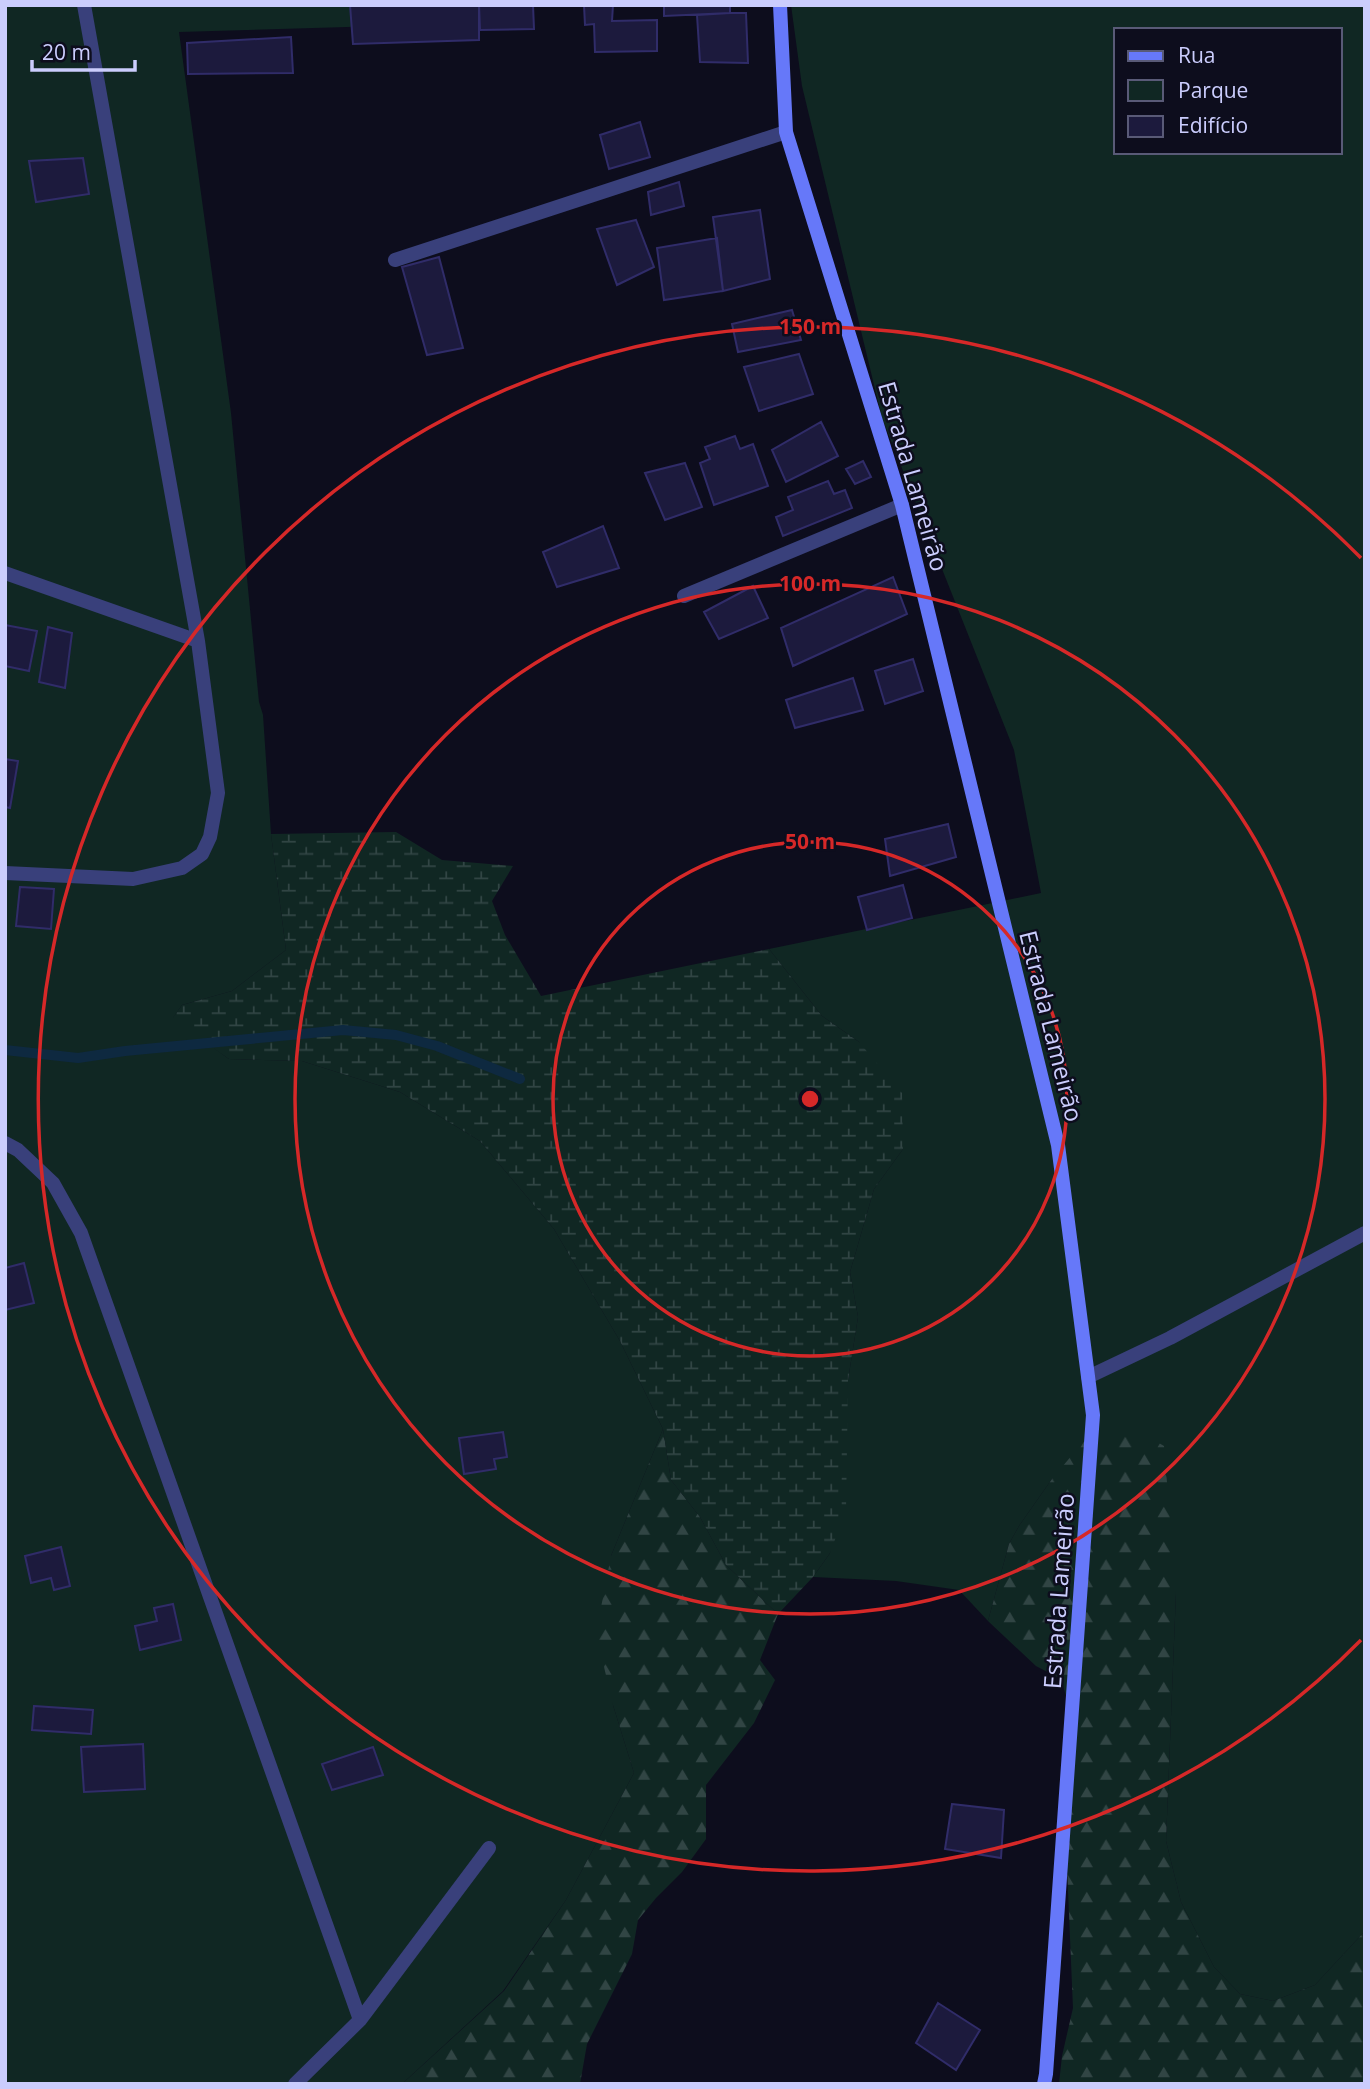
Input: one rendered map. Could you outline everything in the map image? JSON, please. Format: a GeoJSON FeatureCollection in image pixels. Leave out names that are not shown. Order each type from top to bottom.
{"type":"FeatureCollection","features":[{"type":"Feature","properties":{"kind":"street"},"geometry":{"type":"LineString","coordinates":[[5,873],[133,879],[182,868],[202,854],[210,837],[218,793],[198,641],[84,5]]}},
{"type":"Feature","properties":{"kind":"street","name":"Estrada Lameirão"},"geometry":{"type":"LineString","coordinates":[[780,5],[786,132],[902,505],[1058,1145],[1093,1415],[1044,2084]]}},
{"type":"Feature","properties":{"kind":"street"},"geometry":{"type":"LineString","coordinates":[[395,260],[786,132]]}},
{"type":"Feature","properties":{"kind":"street"},"geometry":{"type":"LineString","coordinates":[[684,596],[902,505]]}},
{"type":"Feature","properties":{"kind":"street"},"geometry":{"type":"LineString","coordinates":[[5,573],[198,641]]}},
{"type":"Feature","properties":{"kind":"street"},"geometry":{"type":"LineString","coordinates":[[5,1143],[18,1150],[53,1183],[81,1233],[360,2020]]}},
{"type":"Feature","properties":{"kind":"street"},"geometry":{"type":"LineString","coordinates":[[1088,1377],[1170,1338],[1365,1233]]}},
{"type":"Feature","properties":{"kind":"street"},"geometry":{"type":"LineString","coordinates":[[295,2084],[360,2020],[489,1848]]}},
{"type":"Feature","properties":{"kind":"green space"},"geometry":{"type":"Polygon","coordinates":[[[5,5],[415,5],[415,25],[179,32],[231,413],[259,702],[263,715],[271,834],[286,950],[232,991],[182,1005],[173,1018],[229,1059],[302,1061],[400,1092],[480,1141],[554,1229],[620,1341],[663,1429],[611,1556],[613,1705],[634,1773],[566,1900],[503,1991],[402,2084],[5,2084],[5,5]]]}},
{"type":"Feature","properties":{"kind":"green space"},"geometry":{"type":"Polygon","coordinates":[[[791,5],[1365,5],[1365,1931],[1315,1985],[1273,2001],[1240,1994],[1214,1967],[1181,1902],[1166,1841],[1176,1592],[1052,1479],[1009,1544],[988,1621],[959,1590],[896,1581],[813,1577],[830,1553],[848,1380],[858,1317],[850,1272],[874,1189],[903,1149],[859,1042],[822,1016],[769,949],[1041,893],[1014,750],[882,418],[802,86],[791,5]]]}},
{"type":"Feature","properties":{"kind":"green space"},"geometry":{"type":"Polygon","coordinates":[[[396,832],[442,860],[513,866],[492,901],[505,935],[541,996],[769,949],[822,1016],[859,1042],[902,1093],[903,1149],[874,1189],[850,1272],[858,1317],[848,1380],[846,1510],[830,1553],[813,1577],[778,1614],[726,1565],[700,1517],[671,1480],[663,1429],[620,1341],[554,1229],[480,1141],[400,1092],[302,1061],[229,1059],[172,1019],[182,1005],[232,991],[286,950],[271,834],[396,832]]]}},
{"type":"Feature","properties":{"kind":"green space"},"geometry":{"type":"Polygon","coordinates":[[[1128,1425],[1164,1446],[1176,1592],[1166,1841],[1181,1902],[1214,1967],[1240,1994],[1273,2001],[1315,1985],[1365,1931],[1365,2084],[1059,2084],[1062,2056],[1073,2008],[1064,1796],[1076,1729],[1061,1679],[1036,1666],[988,1621],[1009,1544],[1052,1479],[1083,1442],[1128,1425]]]}},
{"type":"Feature","properties":{"kind":"green space"},"geometry":{"type":"Polygon","coordinates":[[[663,1429],[671,1480],[700,1517],[726,1565],[778,1614],[760,1660],[775,1680],[754,1723],[706,1785],[706,1839],[682,1872],[638,1920],[632,1954],[587,2044],[580,2084],[402,2084],[504,1991],[566,1900],[634,1773],[613,1705],[596,1633],[611,1556],[663,1429]]]}},
{"type":"Feature","properties":{"kind":"building"},"geometry":{"type":"Polygon","coordinates":[[[350,5],[479,5],[479,40],[353,44],[350,5]]]}},
{"type":"Feature","properties":{"kind":"building"},"geometry":{"type":"Polygon","coordinates":[[[479,5],[533,5],[534,29],[480,30],[479,5]]]}},
{"type":"Feature","properties":{"kind":"building"},"geometry":{"type":"Polygon","coordinates":[[[584,5],[613,5],[612,21],[657,20],[657,51],[595,52],[594,24],[585,25],[584,5]]]}},
{"type":"Feature","properties":{"kind":"building"},"geometry":{"type":"Polygon","coordinates":[[[664,5],[730,5],[730,13],[664,16],[664,5]]]}},
{"type":"Feature","properties":{"kind":"building"},"geometry":{"type":"Polygon","coordinates":[[[746,13],[748,63],[700,62],[697,15],[746,13]]]}},
{"type":"Feature","properties":{"kind":"building"},"geometry":{"type":"Polygon","coordinates":[[[291,37],[293,73],[188,74],[187,43],[291,37]]]}},
{"type":"Feature","properties":{"kind":"building"},"geometry":{"type":"Polygon","coordinates":[[[640,122],[650,157],[609,169],[600,135],[640,122]]]}},
{"type":"Feature","properties":{"kind":"building"},"geometry":{"type":"Polygon","coordinates":[[[83,158],[89,194],[36,202],[29,161],[83,158]]]}},
{"type":"Feature","properties":{"kind":"building"},"geometry":{"type":"Polygon","coordinates":[[[679,182],[684,206],[651,215],[648,192],[679,182]]]}},
{"type":"Feature","properties":{"kind":"building"},"geometry":{"type":"Polygon","coordinates":[[[760,210],[770,279],[723,291],[713,217],[760,210]]]}},
{"type":"Feature","properties":{"kind":"building"},"geometry":{"type":"Polygon","coordinates":[[[636,220],[654,267],[617,285],[597,229],[636,220]]]}},
{"type":"Feature","properties":{"kind":"building"},"geometry":{"type":"Polygon","coordinates":[[[717,238],[723,291],[664,300],[657,248],[717,238]]]}},
{"type":"Feature","properties":{"kind":"building"},"geometry":{"type":"Polygon","coordinates":[[[439,257],[463,348],[427,355],[402,267],[439,257]]]}},
{"type":"Feature","properties":{"kind":"building"},"geometry":{"type":"Polygon","coordinates":[[[792,310],[801,340],[738,352],[732,324],[792,310]]]}},
{"type":"Feature","properties":{"kind":"building"},"geometry":{"type":"Polygon","coordinates":[[[799,354],[813,394],[759,411],[744,367],[799,354]]]}},
{"type":"Feature","properties":{"kind":"building"},"geometry":{"type":"Polygon","coordinates":[[[821,422],[838,456],[786,482],[772,450],[821,422]]]}},
{"type":"Feature","properties":{"kind":"building"},"geometry":{"type":"Polygon","coordinates":[[[735,436],[740,449],[753,444],[768,486],[714,505],[700,463],[710,459],[705,447],[735,436]]]}},
{"type":"Feature","properties":{"kind":"building"},"geometry":{"type":"Polygon","coordinates":[[[863,461],[871,477],[855,484],[846,469],[863,461]]]}},
{"type":"Feature","properties":{"kind":"building"},"geometry":{"type":"Polygon","coordinates":[[[685,463],[702,507],[665,520],[645,473],[685,463]]]}},
{"type":"Feature","properties":{"kind":"building"},"geometry":{"type":"Polygon","coordinates":[[[828,481],[834,494],[845,490],[852,508],[783,536],[776,517],[793,510],[788,497],[828,481]]]}},
{"type":"Feature","properties":{"kind":"building"},"geometry":{"type":"Polygon","coordinates":[[[603,526],[619,568],[557,587],[543,552],[603,526]]]}},
{"type":"Feature","properties":{"kind":"building"},"geometry":{"type":"Polygon","coordinates":[[[893,577],[907,614],[793,666],[781,628],[893,577]]]}},
{"type":"Feature","properties":{"kind":"building"},"geometry":{"type":"Polygon","coordinates":[[[753,586],[768,618],[719,639],[704,612],[753,586]]]}},
{"type":"Feature","properties":{"kind":"building"},"geometry":{"type":"Polygon","coordinates":[[[5,625],[37,631],[29,671],[5,666],[5,625]]]}},
{"type":"Feature","properties":{"kind":"building"},"geometry":{"type":"Polygon","coordinates":[[[48,627],[72,633],[65,688],[39,682],[48,627]]]}},
{"type":"Feature","properties":{"kind":"building"},"geometry":{"type":"Polygon","coordinates":[[[913,659],[923,691],[885,704],[875,671],[913,659]]]}},
{"type":"Feature","properties":{"kind":"building"},"geometry":{"type":"Polygon","coordinates":[[[853,678],[863,710],[795,728],[786,700],[853,678]]]}},
{"type":"Feature","properties":{"kind":"building"},"geometry":{"type":"Polygon","coordinates":[[[5,759],[18,761],[10,808],[5,807],[5,759]]]}},
{"type":"Feature","properties":{"kind":"building"},"geometry":{"type":"Polygon","coordinates":[[[948,824],[956,857],[890,876],[885,839],[948,824]]]}},
{"type":"Feature","properties":{"kind":"building"},"geometry":{"type":"Polygon","coordinates":[[[903,885],[912,918],[867,930],[858,897],[903,885]]]}},
{"type":"Feature","properties":{"kind":"building"},"geometry":{"type":"Polygon","coordinates":[[[20,887],[54,889],[51,929],[16,926],[20,887]]]}},
{"type":"Feature","properties":{"kind":"building"},"geometry":{"type":"Polygon","coordinates":[[[24,1263],[34,1303],[5,1310],[5,1268],[24,1263]]]}},
{"type":"Feature","properties":{"kind":"building"},"geometry":{"type":"Polygon","coordinates":[[[503,1432],[507,1457],[494,1459],[496,1469],[464,1474],[459,1438],[503,1432]]]}},
{"type":"Feature","properties":{"kind":"building"},"geometry":{"type":"Polygon","coordinates":[[[61,1547],[70,1586],[54,1590],[51,1578],[31,1583],[25,1556],[61,1547]]]}},
{"type":"Feature","properties":{"kind":"building"},"geometry":{"type":"Polygon","coordinates":[[[173,1604],[181,1640],[140,1650],[135,1626],[157,1621],[154,1608],[173,1604]]]}},
{"type":"Feature","properties":{"kind":"building"},"geometry":{"type":"Polygon","coordinates":[[[34,1706],[93,1710],[91,1734],[32,1730],[34,1706]]]}},
{"type":"Feature","properties":{"kind":"building"},"geometry":{"type":"Polygon","coordinates":[[[143,1744],[145,1789],[84,1792],[81,1747],[143,1744]]]}},
{"type":"Feature","properties":{"kind":"building"},"geometry":{"type":"Polygon","coordinates":[[[373,1747],[383,1775],[332,1790],[322,1764],[373,1747]]]}},
{"type":"Feature","properties":{"kind":"building"},"geometry":{"type":"Polygon","coordinates":[[[952,1804],[1004,1810],[1001,1858],[945,1849],[952,1804]]]}},
{"type":"Feature","properties":{"kind":"building"},"geometry":{"type":"Polygon","coordinates":[[[938,2003],[980,2030],[956,2070],[916,2043],[938,2003]]]}},
{"type":"Feature","properties":{"kind":"waterway"},"geometry":{"type":"LineString","coordinates":[[5,1050],[78,1058],[343,1030],[396,1035],[437,1046],[520,1079]]}}]}
